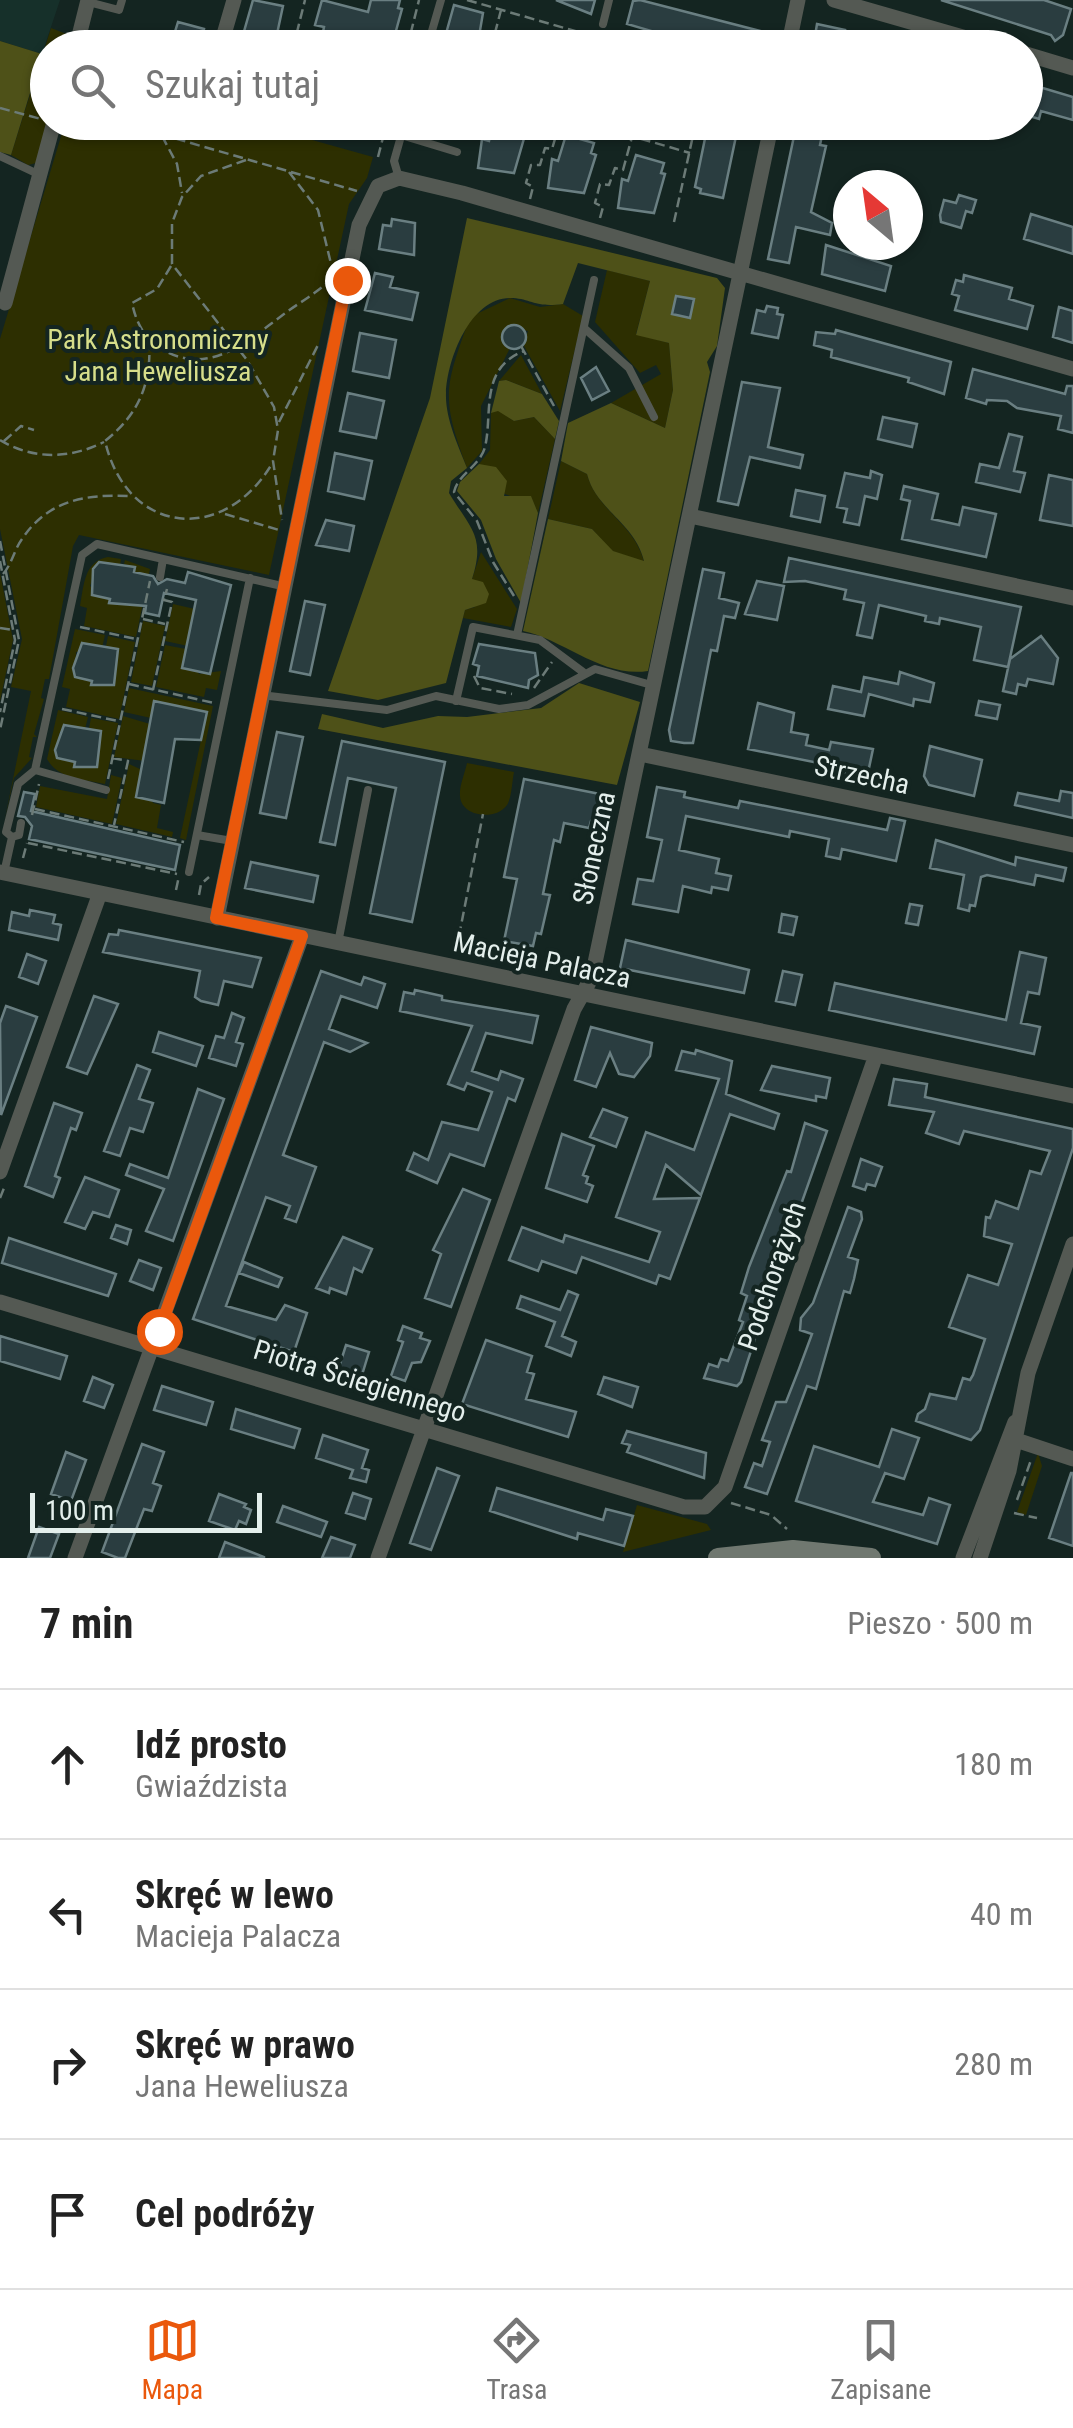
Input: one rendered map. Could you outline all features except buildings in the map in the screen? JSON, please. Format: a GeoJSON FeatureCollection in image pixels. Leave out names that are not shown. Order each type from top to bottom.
{"type":"FeatureCollection","features":[{"type":"Feature","properties":{"kind":"street"},"geometry":{"type":"LineString","coordinates":[[225,30],[234,0]]}},
{"type":"Feature","properties":{"kind":"street"},"geometry":{"type":"LineString","coordinates":[[792,30],[798,0]]}},
{"type":"Feature","properties":{"kind":"street"},"geometry":{"type":"LineString","coordinates":[[834,0],[938,30]]}},
{"type":"Feature","properties":{"kind":"street"},"geometry":{"type":"LineString","coordinates":[[81,30],[88,1]]}},
{"type":"Feature","properties":{"kind":"street"},"geometry":{"type":"LineString","coordinates":[[1043,59],[1073,68]]}},
{"type":"Feature","properties":{"kind":"street"},"geometry":{"type":"LineString","coordinates":[[6,303],[5,284],[49,140]]}},
{"type":"Feature","properties":{"kind":"street","name":"Słoneczna"},"geometry":{"type":"LineString","coordinates":[[378,1558],[582,994],[592,977],[768,140]]}},
{"type":"Feature","properties":{"kind":"street"},"geometry":{"type":"LineString","coordinates":[[216,918],[340,278],[370,196],[378,186],[399,178],[1073,368]]}},
{"type":"Feature","properties":{"kind":"street"},"geometry":{"type":"LineString","coordinates":[[690,516],[1073,598]]}},
{"type":"Feature","properties":{"kind":"street","name":"Strzecha"},"geometry":{"type":"LineString","coordinates":[[640,754],[1073,845]]}},
{"type":"Feature","properties":{"kind":"street","name":"Macieja Palacza"},"geometry":{"type":"LineString","coordinates":[[2,872],[1073,1096]]}},
{"type":"Feature","properties":{"kind":"street"},"geometry":{"type":"LineString","coordinates":[[0,1172],[100,893]]}},
{"type":"Feature","properties":{"kind":"street"},"geometry":{"type":"LineString","coordinates":[[75,1558],[302,936]]}},
{"type":"Feature","properties":{"kind":"street","name":"Podchorążych"},"geometry":{"type":"LineString","coordinates":[[711,1503],[725,1487],[876,1055]]}},
{"type":"Feature","properties":{"kind":"street"},"geometry":{"type":"LineString","coordinates":[[980,1558],[1011,1438],[1073,1244]]}},
{"type":"Feature","properties":{"kind":"street","name":"Piotra Ściegiennego"},"geometry":{"type":"LineString","coordinates":[[0,1302],[684,1507],[711,1503]]}},
{"type":"Feature","properties":{"kind":"street"},"geometry":{"type":"LineString","coordinates":[[1011,1438],[1073,1459]]}},
{"type":"Feature","properties":{"kind":"street"},"geometry":{"type":"LineString","coordinates":[[964,1558],[1011,1438]]}},
{"type":"Feature","properties":{"kind":"street"},"geometry":{"type":"LineString","coordinates":[[718,1558],[773,1550],[825,1550],[872,1558]]}},
{"type":"Feature","properties":{"kind":"lane"},"geometry":{"type":"LineString","coordinates":[[88,1],[119,10],[122,0]]}},
{"type":"Feature","properties":{"kind":"lane"},"geometry":{"type":"LineString","coordinates":[[432,30],[441,0]]}},
{"type":"Feature","properties":{"kind":"lane"},"geometry":{"type":"LineString","coordinates":[[602,24],[609,0]]}},
{"type":"Feature","properties":{"kind":"lane"},"geometry":{"type":"LineString","coordinates":[[399,178],[394,161],[400,140]]}},
{"type":"Feature","properties":{"kind":"lane"},"geometry":{"type":"LineString","coordinates":[[415,140],[457,152]]}},
{"type":"Feature","properties":{"kind":"lane"},"geometry":{"type":"LineString","coordinates":[[0,156],[40,175]]}},
{"type":"Feature","properties":{"kind":"lane"},"geometry":{"type":"LineString","coordinates":[[517,635],[594,280]]}},
{"type":"Feature","properties":{"kind":"lane"},"geometry":{"type":"LineString","coordinates":[[584,328],[629,368],[654,417]]}},
{"type":"Feature","properties":{"kind":"lane"},"geometry":{"type":"LineString","coordinates":[[12,838],[6,832],[18,784],[38,771],[82,555],[97,544],[282,586]]}},
{"type":"Feature","properties":{"kind":"lane"},"geometry":{"type":"LineString","coordinates":[[160,577],[164,559]]}},
{"type":"Feature","properties":{"kind":"lane"},"geometry":{"type":"LineString","coordinates":[[183,874],[197,834],[250,578]]}},
{"type":"Feature","properties":{"kind":"lane"},"geometry":{"type":"LineString","coordinates":[[456,701],[473,627],[540,640],[583,672]]}},
{"type":"Feature","properties":{"kind":"lane"},"geometry":{"type":"LineString","coordinates":[[260,696],[370,710],[436,696],[499,709],[528,705],[583,672],[596,669],[654,686]]}},
{"type":"Feature","properties":{"kind":"lane"},"geometry":{"type":"LineString","coordinates":[[38,771],[106,790]]}},
{"type":"Feature","properties":{"kind":"lane"},"geometry":{"type":"LineString","coordinates":[[338,943],[368,790]]}},
{"type":"Feature","properties":{"kind":"lane"},"geometry":{"type":"LineString","coordinates":[[12,838],[26,825]]}},
{"type":"Feature","properties":{"kind":"lane"},"geometry":{"type":"LineString","coordinates":[[197,834],[232,841]]}},
{"type":"Feature","properties":{"kind":"lane"},"geometry":{"type":"LineString","coordinates":[[2,872],[12,838]]}},
{"type":"Feature","properties":{"kind":"path"},"geometry":{"type":"LineString","coordinates":[[297,30],[305,0]]}},
{"type":"Feature","properties":{"kind":"path"},"geometry":{"type":"LineString","coordinates":[[411,30],[419,0]]}},
{"type":"Feature","properties":{"kind":"path"},"geometry":{"type":"LineString","coordinates":[[468,0],[571,30]]}},
{"type":"Feature","properties":{"kind":"path"},"geometry":{"type":"LineString","coordinates":[[496,30],[502,10]]}},
{"type":"Feature","properties":{"kind":"path"},"geometry":{"type":"LineString","coordinates":[[0,108],[30,116]]}},
{"type":"Feature","properties":{"kind":"path"},"geometry":{"type":"LineString","coordinates":[[164,140],[177,164],[182,197]]}},
{"type":"Feature","properties":{"kind":"path"},"geometry":{"type":"LineString","coordinates":[[178,140],[357,191]]}},
{"type":"Feature","properties":{"kind":"path"},"geometry":{"type":"LineString","coordinates":[[378,157],[382,140]]}},
{"type":"Feature","properties":{"kind":"path"},"geometry":{"type":"LineString","coordinates":[[529,205],[533,187],[526,183],[531,164],[540,165],[545,148],[552,149],[555,140]]}},
{"type":"Feature","properties":{"kind":"path"},"geometry":{"type":"LineString","coordinates":[[598,224],[603,207],[595,203],[600,184],[610,185],[615,168],[623,170],[631,140]]}},
{"type":"Feature","properties":{"kind":"path"},"geometry":{"type":"LineString","coordinates":[[646,140],[690,153]]}},
{"type":"Feature","properties":{"kind":"path"},"geometry":{"type":"LineString","coordinates":[[674,222],[693,140]]}},
{"type":"Feature","properties":{"kind":"path"},"geometry":{"type":"LineString","coordinates":[[34,430],[21,426],[1,441],[24,451],[55,456],[105,441],[129,419],[142,398],[151,364],[149,340],[132,304],[157,288],[172,264],[172,224],[182,197],[201,176],[248,160]]}},
{"type":"Feature","properties":{"kind":"path"},"geometry":{"type":"LineString","coordinates":[[149,340],[175,356],[195,360],[238,349],[340,278],[318,210],[288,171]]}},
{"type":"Feature","properties":{"kind":"path"},"geometry":{"type":"LineString","coordinates":[[172,264],[265,386],[278,423]]}},
{"type":"Feature","properties":{"kind":"path"},"geometry":{"type":"LineString","coordinates":[[4,573],[28,530],[56,507],[88,496],[131,496],[175,516],[224,514],[290,528],[273,461],[278,423],[314,349],[322,342]]}},
{"type":"Feature","properties":{"kind":"path"},"geometry":{"type":"LineString","coordinates":[[523,610],[493,562],[477,522],[454,492],[456,482],[484,450],[490,392],[502,368],[522,348],[563,422]]}},
{"type":"Feature","properties":{"kind":"path"},"geometry":{"type":"LineString","coordinates":[[105,441],[114,470],[131,496]]}},
{"type":"Feature","properties":{"kind":"path"},"geometry":{"type":"LineString","coordinates":[[224,514],[254,491],[273,461]]}},
{"type":"Feature","properties":{"kind":"path"},"geometry":{"type":"LineString","coordinates":[[0,541],[14,630],[0,712]]}},
{"type":"Feature","properties":{"kind":"path"},"geometry":{"type":"LineString","coordinates":[[0,561],[19,640],[0,730]]}},
{"type":"Feature","properties":{"kind":"path"},"geometry":{"type":"LineString","coordinates":[[106,790],[152,569]]}},
{"type":"Feature","properties":{"kind":"path"},"geometry":{"type":"LineString","coordinates":[[153,690],[172,602],[164,600],[167,586]]}},
{"type":"Feature","properties":{"kind":"path"},"geometry":{"type":"LineString","coordinates":[[142,619],[167,624]]}},
{"type":"Feature","properties":{"kind":"path"},"geometry":{"type":"LineString","coordinates":[[74,624],[137,640]]}},
{"type":"Feature","properties":{"kind":"path"},"geometry":{"type":"LineString","coordinates":[[0,628],[14,630]]}},
{"type":"Feature","properties":{"kind":"path"},"geometry":{"type":"LineString","coordinates":[[128,684],[216,703]]}},
{"type":"Feature","properties":{"kind":"path"},"geometry":{"type":"LineString","coordinates":[[57,705],[120,721]]}},
{"type":"Feature","properties":{"kind":"path"},"geometry":{"type":"LineString","coordinates":[[112,758],[128,762],[114,826]]}},
{"type":"Feature","properties":{"kind":"path"},"geometry":{"type":"LineString","coordinates":[[26,825],[34,809],[38,771]]}},
{"type":"Feature","properties":{"kind":"path"},"geometry":{"type":"LineString","coordinates":[[109,773],[124,776]]}},
{"type":"Feature","properties":{"kind":"path"},"geometry":{"type":"LineString","coordinates":[[34,809],[188,842]]}},
{"type":"Feature","properties":{"kind":"path"},"geometry":{"type":"LineString","coordinates":[[453,967],[483,814]]}},
{"type":"Feature","properties":{"kind":"path"},"geometry":{"type":"LineString","coordinates":[[23,858],[27,842],[202,880]]}},
{"type":"Feature","properties":{"kind":"path"},"geometry":{"type":"LineString","coordinates":[[176,890],[183,874]]}},
{"type":"Feature","properties":{"kind":"path"},"geometry":{"type":"LineString","coordinates":[[711,1503],[771,1515],[787,1529]]}},
{"type":"Feature","properties":{"kind":"path"},"geometry":{"type":"LineString","coordinates":[[1012,1513],[1036,1518]]}},
{"type":"Feature","properties":{"kind":"shaded area"},"geometry":{"type":"Polygon","coordinates":[[[0,0],[60,0],[50,30],[30,30],[30,50],[0,41],[0,0]]]}},
{"type":"Feature","properties":{"kind":"shaded area"},"geometry":{"type":"Polygon","coordinates":[[[0,41],[30,50],[30,93],[11,155],[0,152],[0,41]]]}},
{"type":"Feature","properties":{"kind":"shaded area"},"geometry":{"type":"Polygon","coordinates":[[[467,218],[717,278],[725,288],[717,346],[707,362],[710,372],[648,671],[631,672],[599,664],[523,631],[548,519],[592,529],[613,551],[644,561],[633,536],[598,497],[587,474],[561,461],[568,423],[611,403],[665,428],[673,390],[669,343],[636,335],[650,281],[578,263],[563,304],[545,305],[510,298],[496,301],[472,319],[456,348],[446,393],[453,431],[467,468],[451,481],[449,493],[474,533],[477,552],[472,579],[483,582],[489,594],[486,603],[465,610],[446,683],[378,700],[328,691],[430,398],[467,218]]]}},
{"type":"Feature","properties":{"kind":"shaded area"},"geometry":{"type":"Polygon","coordinates":[[[499,381],[542,394],[559,421],[555,439],[534,417],[514,421],[498,411],[491,413],[499,381]]]}},
{"type":"Feature","properties":{"kind":"shaded area"},"geometry":{"type":"Polygon","coordinates":[[[479,464],[496,467],[507,481],[504,496],[531,496],[538,513],[521,603],[496,559],[481,520],[457,491],[460,482],[479,464]]]}},
{"type":"Feature","properties":{"kind":"shaded area"},"geometry":{"type":"Polygon","coordinates":[[[579,683],[640,702],[617,785],[318,729],[322,714],[383,728],[438,716],[467,717],[541,708],[579,683]]]}},
{"type":"Feature","properties":{"kind":"green space"},"geometry":{"type":"Polygon","coordinates":[[[30,95],[30,140],[43,140],[36,163],[28,165],[11,155],[30,95]]]}},
{"type":"Feature","properties":{"kind":"green space","name":"Park Astronomiczny Jana Heweliusza"},"geometry":{"type":"Polygon","coordinates":[[[60,140],[312,140],[373,157],[367,178],[349,204],[269,575],[79,535],[73,546],[49,679],[45,679],[34,734],[37,737],[33,737],[29,757],[32,758],[14,778],[4,823],[31,691],[11,687],[22,639],[0,529],[0,339],[60,140]]]}},
{"type":"Feature","properties":{"kind":"green space"},"geometry":{"type":"Polygon","coordinates":[[[607,270],[650,281],[636,334],[669,343],[673,390],[665,428],[611,403],[661,374],[656,365],[640,373],[595,322],[607,270]]]}},
{"type":"Feature","properties":{"kind":"green space"},"geometry":{"type":"Polygon","coordinates":[[[510,298],[540,307],[563,304],[583,316],[560,411],[524,346],[528,331],[508,326],[502,340],[510,348],[481,406],[482,451],[467,468],[449,407],[455,360],[470,317],[510,298]]]}},
{"type":"Feature","properties":{"kind":"green space"},"geometry":{"type":"Polygon","coordinates":[[[521,355],[542,394],[499,381],[521,355]]]}},
{"type":"Feature","properties":{"kind":"green space"},"geometry":{"type":"Polygon","coordinates":[[[498,410],[514,421],[534,417],[555,439],[538,513],[531,497],[506,494],[479,464],[490,450],[491,413],[498,410]]]}},
{"type":"Feature","properties":{"kind":"green space"},"geometry":{"type":"Polygon","coordinates":[[[561,461],[587,474],[598,498],[633,537],[644,562],[612,551],[592,529],[548,519],[561,461]]]}},
{"type":"Feature","properties":{"kind":"green space"},"geometry":{"type":"Polygon","coordinates":[[[481,552],[517,609],[511,627],[463,618],[465,610],[475,607],[472,579],[481,552]]]}},
{"type":"Feature","properties":{"kind":"green space"},"geometry":{"type":"Polygon","coordinates":[[[108,557],[121,559],[120,566],[99,562],[90,586],[110,599],[110,603],[122,605],[135,567],[124,564],[125,560],[150,569],[136,637],[84,626],[87,608],[80,606],[86,575],[94,563],[108,557]]]}},
{"type":"Feature","properties":{"kind":"green space"},"geometry":{"type":"Polygon","coordinates":[[[0,573],[13,640],[0,701],[0,573]]]}},
{"type":"Feature","properties":{"kind":"green space"},"geometry":{"type":"Polygon","coordinates":[[[173,604],[195,609],[188,646],[165,641],[173,604]]]}},
{"type":"Feature","properties":{"kind":"green space"},"geometry":{"type":"Polygon","coordinates":[[[143,621],[165,626],[152,686],[131,682],[143,621]]]}},
{"type":"Feature","properties":{"kind":"green space"},"geometry":{"type":"Polygon","coordinates":[[[75,629],[105,635],[102,648],[76,652],[75,677],[92,681],[92,685],[114,684],[118,649],[106,646],[108,636],[135,642],[119,719],[66,707],[70,689],[62,687],[75,629]]]}},
{"type":"Feature","properties":{"kind":"green space"},"geometry":{"type":"Polygon","coordinates":[[[165,645],[186,649],[199,674],[221,671],[217,690],[206,688],[204,697],[156,687],[165,645]]]}},
{"type":"Feature","properties":{"kind":"green space"},"geometry":{"type":"Polygon","coordinates":[[[129,688],[213,706],[186,840],[180,838],[207,712],[155,701],[151,718],[124,712],[129,688]]]}},
{"type":"Feature","properties":{"kind":"green space"},"geometry":{"type":"Polygon","coordinates":[[[58,710],[88,717],[85,729],[65,725],[59,734],[57,758],[75,762],[75,767],[97,766],[100,731],[89,728],[91,718],[118,723],[105,784],[65,775],[47,759],[58,710]]]}},
{"type":"Feature","properties":{"kind":"green space"},"geometry":{"type":"Polygon","coordinates":[[[123,716],[150,724],[145,761],[114,757],[123,716]]]}},
{"type":"Feature","properties":{"kind":"green space"},"geometry":{"type":"Polygon","coordinates":[[[467,763],[514,772],[510,798],[502,810],[488,815],[466,809],[460,788],[467,763]]]}},
{"type":"Feature","properties":{"kind":"green space"},"geometry":{"type":"Polygon","coordinates":[[[129,764],[140,769],[153,803],[161,805],[157,828],[173,832],[172,837],[116,824],[129,764]]]}},
{"type":"Feature","properties":{"kind":"green space"},"geometry":{"type":"Polygon","coordinates":[[[111,775],[122,778],[112,824],[36,807],[40,786],[107,799],[111,775]]]}},
{"type":"Feature","properties":{"kind":"green space"},"geometry":{"type":"Polygon","coordinates":[[[1038,1453],[1042,1466],[1026,1515],[1017,1512],[1038,1453]]]}},
{"type":"Feature","properties":{"kind":"green space"},"geometry":{"type":"Polygon","coordinates":[[[637,1505],[707,1524],[711,1530],[623,1552],[637,1505]]]}},
{"type":"Feature","properties":{"kind":"route"},"geometry":{"type":"LineString","coordinates":[[159,1331],[302,936],[216,918],[347,280]]}}]}
